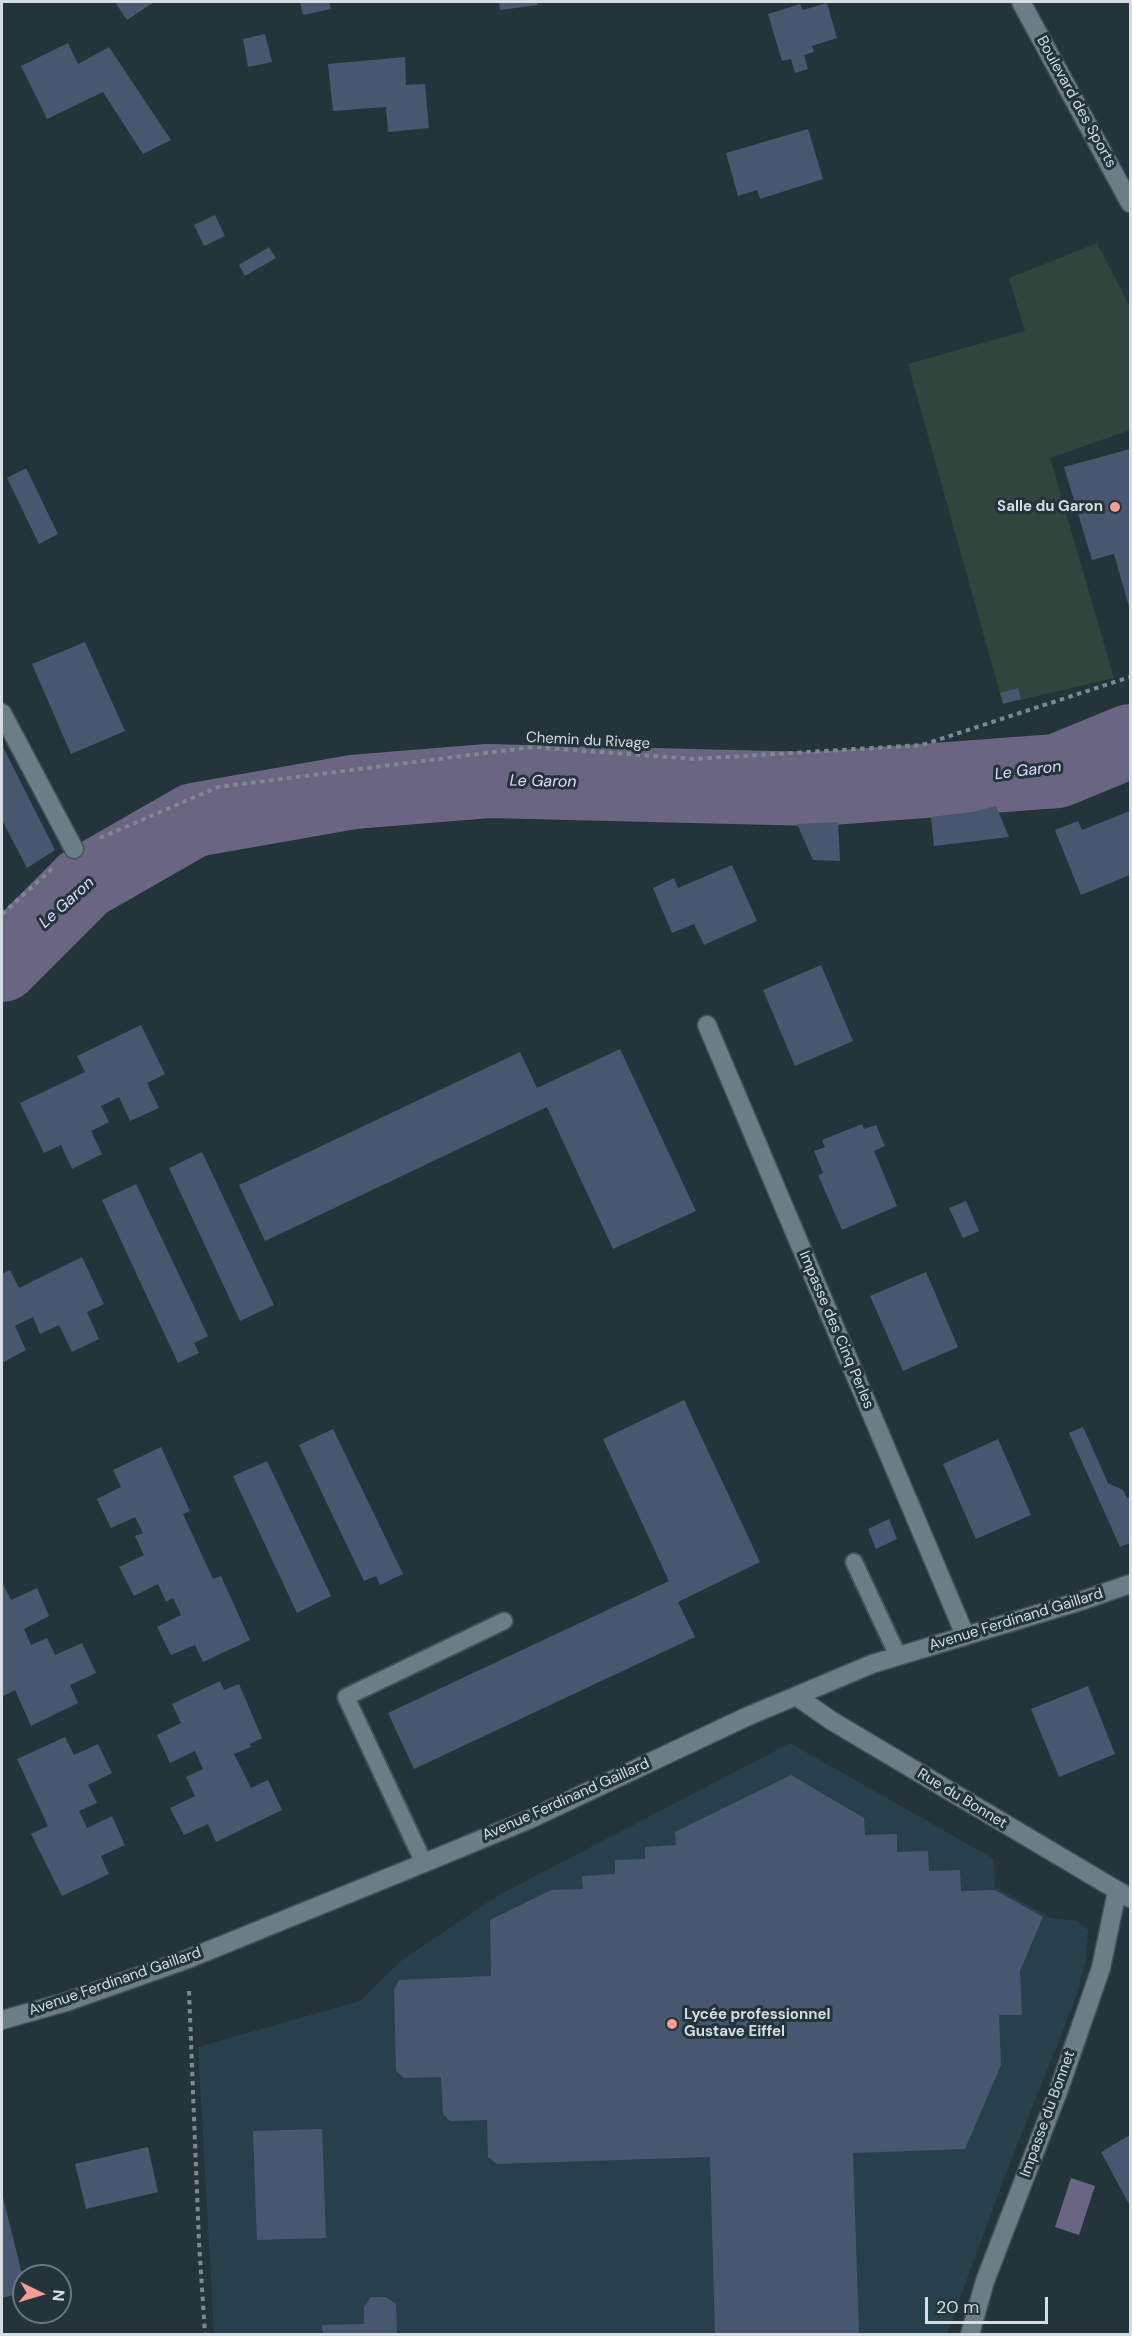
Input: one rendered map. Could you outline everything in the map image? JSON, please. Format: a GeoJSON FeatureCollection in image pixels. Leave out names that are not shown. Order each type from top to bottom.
{"type":"FeatureCollection","features":[{"type":"Feature","properties":{"kind":"street","name":"Boulevard des Sports"},"geometry":{"type":"LineString","coordinates":[[1021,2],[1131,203]]}},
{"type":"Feature","properties":{"kind":"street"},"geometry":{"type":"LineString","coordinates":[[2,713],[74,849]]}},
{"type":"Feature","properties":{"kind":"street","name":"Impasse des Cinq Perles"},"geometry":{"type":"LineString","coordinates":[[707,1025],[965,1635]]}},
{"type":"Feature","properties":{"kind":"street","name":"Avenue Ferdinand Gaillard"},"geometry":{"type":"LineString","coordinates":[[2,2020],[66,2002],[188,1959],[424,1863],[528,1820],[736,1722],[872,1664],[1131,1584]]}},
{"type":"Feature","properties":{"kind":"street","name":"Rue du Bonnet"},"geometry":{"type":"LineString","coordinates":[[796,1696],[832,1721],[1124,1895]]}},
{"type":"Feature","properties":{"kind":"street","name":"Impasse du Bonnet"},"geometry":{"type":"LineString","coordinates":[[970,2334],[985,2281],[1059,2089],[1124,1895]]}},
{"type":"Feature","properties":{"kind":"lane"},"geometry":{"type":"LineString","coordinates":[[854,1562],[898,1656]]}},
{"type":"Feature","properties":{"kind":"lane"},"geometry":{"type":"LineString","coordinates":[[424,1863],[346,1697],[504,1621]]}},
{"type":"Feature","properties":{"kind":"path","name":"Chemin du Rivage"},"geometry":{"type":"LineString","coordinates":[[2,914],[74,849],[218,786],[533,747],[694,759],[922,746],[1131,677]]}},
{"type":"Feature","properties":{"kind":"path"},"geometry":{"type":"LineString","coordinates":[[188,1959],[198,2220],[205,2334]]}},
{"type":"Feature","properties":{"kind":"shaded area","name":"Lycée professionnel Gustave Eiffel"},"geometry":{"type":"Polygon","coordinates":[[[790,1743],[994,1859],[995,1887],[1051,1918],[1077,1921],[1088,1930],[1086,1960],[1075,2000],[1006,2173],[947,2334],[214,2334],[198,2047],[360,2001],[402,1960],[497,1896],[790,1743]]]}},
{"type":"Feature","properties":{"kind":"shaded area"},"geometry":{"type":"Polygon","coordinates":[[[1071,2178],[1095,2186],[1079,2235],[1055,2227],[1071,2178]]]}},
{"type":"Feature","properties":{"kind":"green space"},"geometry":{"type":"Polygon","coordinates":[[[1097,243],[1130,307],[1130,430],[1050,458],[1114,678],[1003,704],[908,364],[1025,331],[1009,278],[1097,243]]]}},
{"type":"Feature","properties":{"kind":"building"},"geometry":{"type":"Polygon","coordinates":[[[115,2],[154,2],[127,20],[115,2]]]}},
{"type":"Feature","properties":{"kind":"building"},"geometry":{"type":"Polygon","coordinates":[[[300,2],[329,2],[331,9],[303,15],[300,2]]]}},
{"type":"Feature","properties":{"kind":"building"},"geometry":{"type":"Polygon","coordinates":[[[499,2],[537,2],[538,5],[500,10],[499,2]]]}},
{"type":"Feature","properties":{"kind":"building"},"geometry":{"type":"Polygon","coordinates":[[[827,3],[837,38],[812,46],[814,52],[804,55],[808,69],[795,73],[791,59],[782,61],[768,14],[800,4],[803,10],[827,3]]]}},
{"type":"Feature","properties":{"kind":"building"},"geometry":{"type":"Polygon","coordinates":[[[265,34],[272,62],[248,67],[243,39],[265,34]]]}},
{"type":"Feature","properties":{"kind":"building"},"geometry":{"type":"Polygon","coordinates":[[[68,43],[78,64],[109,47],[171,140],[143,154],[103,92],[47,119],[21,66],[68,43]]]}},
{"type":"Feature","properties":{"kind":"building"},"geometry":{"type":"Polygon","coordinates":[[[405,57],[406,85],[425,84],[429,128],[388,132],[386,107],[333,111],[328,64],[405,57]]]}},
{"type":"Feature","properties":{"kind":"building"},"geometry":{"type":"Polygon","coordinates":[[[808,129],[823,179],[760,199],[757,190],[738,196],[726,153],[808,129]]]}},
{"type":"Feature","properties":{"kind":"building"},"geometry":{"type":"Polygon","coordinates":[[[215,215],[225,236],[204,246],[194,225],[215,215]]]}},
{"type":"Feature","properties":{"kind":"building"},"geometry":{"type":"Polygon","coordinates":[[[269,247],[276,258],[245,276],[239,265],[269,247]]]}},
{"type":"Feature","properties":{"kind":"building","name":"Salle du Garon"},"geometry":{"type":"Polygon","coordinates":[[[1130,449],[1130,610],[1114,554],[1092,560],[1064,467],[1130,449]]]}},
{"type":"Feature","properties":{"kind":"building"},"geometry":{"type":"Polygon","coordinates":[[[26,468],[58,534],[39,544],[7,478],[26,468]]]}},
{"type":"Feature","properties":{"kind":"building"},"geometry":{"type":"Polygon","coordinates":[[[85,642],[125,731],[71,754],[32,664],[85,642]]]}},
{"type":"Feature","properties":{"kind":"building"},"geometry":{"type":"Polygon","coordinates":[[[1018,688],[1021,699],[1003,704],[1000,693],[1018,688]]]}},
{"type":"Feature","properties":{"kind":"building"},"geometry":{"type":"Polygon","coordinates":[[[2,745],[55,850],[27,868],[2,820],[2,745]]]}},
{"type":"Feature","properties":{"kind":"building"},"geometry":{"type":"Polygon","coordinates":[[[996,806],[1009,837],[934,846],[931,817],[972,812],[996,806]]]}},
{"type":"Feature","properties":{"kind":"building"},"geometry":{"type":"Polygon","coordinates":[[[1130,811],[1130,875],[1081,895],[1055,830],[1078,821],[1082,830],[1130,811]]]}},
{"type":"Feature","properties":{"kind":"building"},"geometry":{"type":"Polygon","coordinates":[[[838,822],[840,861],[813,860],[797,824],[838,822]]]}},
{"type":"Feature","properties":{"kind":"building"},"geometry":{"type":"Polygon","coordinates":[[[732,865],[757,921],[704,945],[694,924],[672,933],[653,888],[674,878],[678,888],[732,865]]]}},
{"type":"Feature","properties":{"kind":"building"},"geometry":{"type":"Polygon","coordinates":[[[821,965],[853,1041],[795,1066],[763,990],[821,965]]]}},
{"type":"Feature","properties":{"kind":"building"},"geometry":{"type":"Polygon","coordinates":[[[141,1025],[165,1074],[147,1083],[159,1108],[130,1121],[119,1097],[101,1106],[109,1122],[91,1131],[102,1154],[72,1169],[61,1145],[44,1153],[20,1103],[85,1072],[77,1056],[141,1025]]]}},
{"type":"Feature","properties":{"kind":"building"},"geometry":{"type":"Polygon","coordinates":[[[620,1049],[696,1211],[613,1249],[547,1107],[265,1241],[239,1185],[520,1052],[537,1088],[620,1049]]]}},
{"type":"Feature","properties":{"kind":"building"},"geometry":{"type":"Polygon","coordinates":[[[862,1124],[864,1129],[876,1125],[885,1146],[874,1151],[897,1206],[842,1230],[818,1175],[823,1173],[814,1151],[825,1147],[822,1140],[862,1124]]]}},
{"type":"Feature","properties":{"kind":"building"},"geometry":{"type":"Polygon","coordinates":[[[202,1152],[274,1305],[240,1321],[169,1168],[202,1152]]]}},
{"type":"Feature","properties":{"kind":"building"},"geometry":{"type":"Polygon","coordinates":[[[136,1184],[208,1336],[194,1343],[199,1353],[178,1363],[102,1200],[136,1184]]]}},
{"type":"Feature","properties":{"kind":"building"},"geometry":{"type":"Polygon","coordinates":[[[966,1201],[979,1231],[963,1238],[949,1208],[966,1201]]]}},
{"type":"Feature","properties":{"kind":"building"},"geometry":{"type":"Polygon","coordinates":[[[82,1257],[104,1304],[87,1312],[99,1339],[72,1352],[59,1325],[40,1334],[33,1317],[15,1326],[26,1350],[2,1363],[2,1274],[10,1270],[19,1288],[82,1257]]]}},
{"type":"Feature","properties":{"kind":"building"},"geometry":{"type":"Polygon","coordinates":[[[926,1272],[958,1347],[903,1371],[870,1296],[926,1272]]]}},
{"type":"Feature","properties":{"kind":"building"},"geometry":{"type":"Polygon","coordinates":[[[684,1400],[760,1562],[678,1602],[695,1637],[414,1769],[388,1713],[669,1581],[603,1439],[684,1400]]]}},
{"type":"Feature","properties":{"kind":"building"},"geometry":{"type":"Polygon","coordinates":[[[1083,1427],[1108,1483],[1123,1490],[1127,1498],[1130,1497],[1130,1543],[1120,1547],[1069,1433],[1083,1427]]]}},
{"type":"Feature","properties":{"kind":"building"},"geometry":{"type":"Polygon","coordinates":[[[333,1429],[403,1574],[380,1585],[376,1576],[364,1581],[299,1445],[333,1429]]]}},
{"type":"Feature","properties":{"kind":"building"},"geometry":{"type":"Polygon","coordinates":[[[998,1439],[1031,1515],[976,1539],[943,1464],[998,1439]]]}},
{"type":"Feature","properties":{"kind":"building"},"geometry":{"type":"Polygon","coordinates":[[[161,1447],[190,1511],[183,1514],[213,1579],[221,1576],[250,1640],[203,1662],[195,1645],[171,1655],[157,1627],[181,1615],[173,1598],[166,1602],[158,1584],[134,1596],[119,1567],[144,1555],[135,1536],[143,1533],[135,1517],[111,1528],[97,1499],[121,1487],[113,1470],[161,1447]]]}},
{"type":"Feature","properties":{"kind":"building"},"geometry":{"type":"Polygon","coordinates":[[[267,1461],[331,1596],[297,1613],[233,1476],[267,1461]]]}},
{"type":"Feature","properties":{"kind":"building"},"geometry":{"type":"Polygon","coordinates":[[[889,1519],[897,1539],[876,1549],[868,1529],[889,1519]]]}},
{"type":"Feature","properties":{"kind":"building"},"geometry":{"type":"Polygon","coordinates":[[[2,1582],[11,1600],[37,1588],[49,1616],[24,1629],[31,1645],[47,1638],[55,1655],[82,1643],[96,1673],[70,1685],[78,1703],[31,1726],[15,1690],[2,1697],[2,1582]]]}},
{"type":"Feature","properties":{"kind":"building"},"geometry":{"type":"Polygon","coordinates":[[[220,1681],[224,1690],[239,1684],[262,1738],[250,1744],[251,1747],[234,1754],[251,1788],[268,1780],[282,1810],[216,1842],[208,1824],[184,1835],[170,1808],[195,1796],[186,1777],[203,1769],[195,1751],[170,1763],[157,1735],[181,1723],[172,1704],[220,1681]]]}},
{"type":"Feature","properties":{"kind":"building"},"geometry":{"type":"Polygon","coordinates":[[[1088,1686],[1115,1754],[1059,1777],[1031,1709],[1088,1686]]]}},
{"type":"Feature","properties":{"kind":"building"},"geometry":{"type":"Polygon","coordinates":[[[65,1737],[74,1755],[98,1744],[112,1773],[88,1785],[97,1803],[79,1811],[87,1828],[112,1816],[125,1845],[101,1856],[109,1874],[62,1896],[31,1834],[48,1826],[17,1759],[65,1737]]]}},
{"type":"Feature","properties":{"kind":"building"},"geometry":{"type":"Polygon","coordinates":[[[791,1775],[864,1818],[865,1835],[897,1834],[897,1852],[928,1851],[929,1871],[960,1870],[961,1891],[995,1890],[1043,1917],[1020,1971],[1022,2015],[999,2015],[1001,2065],[965,2149],[853,2153],[859,2334],[715,2334],[710,2157],[497,2164],[488,2157],[487,2120],[450,2121],[443,2114],[441,2077],[404,2078],[396,2071],[394,1990],[399,1980],[491,1976],[490,1920],[551,1890],[583,1889],[582,1876],[615,1874],[615,1860],[645,1859],[645,1847],[676,1845],[675,1832],[791,1775]]]}},
{"type":"Feature","properties":{"kind":"building"},"geometry":{"type":"Polygon","coordinates":[[[322,2129],[326,2238],[257,2240],[253,2131],[322,2129]]]}},
{"type":"Feature","properties":{"kind":"building"},"geometry":{"type":"Polygon","coordinates":[[[1130,2135],[1130,2206],[1101,2152],[1130,2135]]]}},
{"type":"Feature","properties":{"kind":"building"},"geometry":{"type":"Polygon","coordinates":[[[148,2147],[158,2192],[86,2209],[75,2164],[148,2147]]]}},
{"type":"Feature","properties":{"kind":"building"},"geometry":{"type":"Polygon","coordinates":[[[2,2193],[20,2264],[12,2264],[12,2295],[2,2298],[2,2193]]]}},
{"type":"Feature","properties":{"kind":"building"},"geometry":{"type":"Polygon","coordinates":[[[371,2297],[386,2297],[396,2304],[397,2334],[323,2334],[322,2325],[364,2324],[364,2307],[371,2297]]]}},
{"type":"Feature","properties":{"kind":"waterway","name":"Le Garon"},"geometry":{"type":"LineString","coordinates":[[2,965],[84,883],[194,820],[353,792],[488,781],[816,789],[1057,771],[1130,741]]}},
{"type":"Feature","properties":{"kind":"place","name":"Salle du Garon"},"geometry":{"type":"Point","coordinates":[1115,507]}},
{"type":"Feature","properties":{"kind":"place","name":"Lycée professionnel Gustave Eiffel"},"geometry":{"type":"Point","coordinates":[672,2024]}}]}
